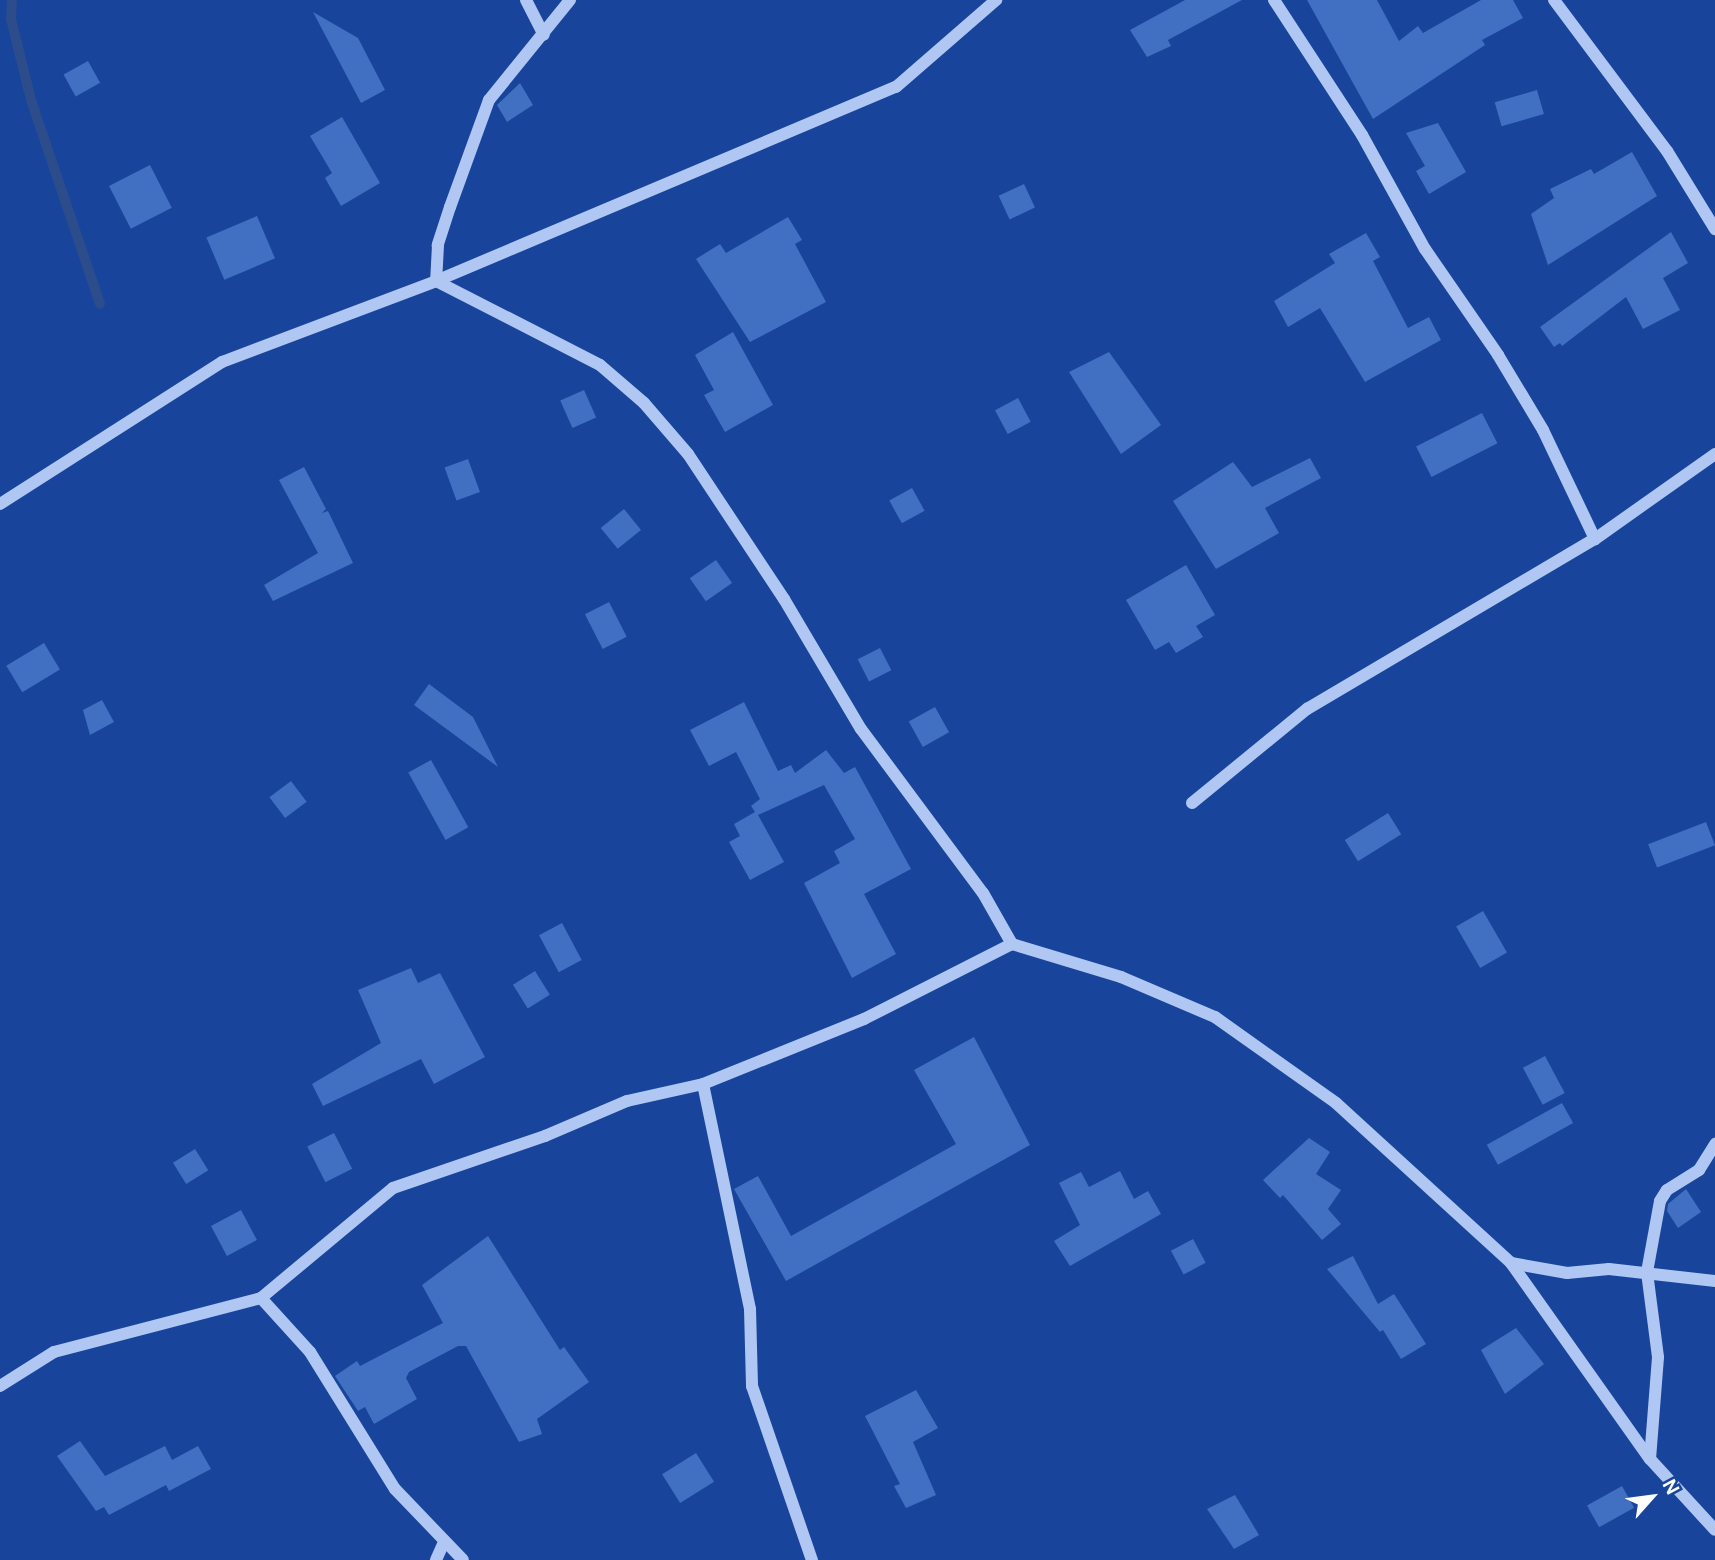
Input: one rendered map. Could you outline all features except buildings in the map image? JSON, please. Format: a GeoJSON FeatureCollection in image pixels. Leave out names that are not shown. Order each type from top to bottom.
{"type":"FeatureCollection","features":[{"type":"Feature","properties":{"kind":"street"},"geometry":{"type":"LineString","coordinates":[[526,0],[544,35]]}},
{"type":"Feature","properties":{"kind":"street"},"geometry":{"type":"LineString","coordinates":[[436,281],[439,245],[450,207],[489,100],[570,0]]}},
{"type":"Feature","properties":{"kind":"street"},"geometry":{"type":"LineString","coordinates":[[0,504],[222,362],[436,281],[895,87],[996,0]]}},
{"type":"Feature","properties":{"kind":"street"},"geometry":{"type":"LineString","coordinates":[[1274,0],[1362,135],[1425,249],[1544,430],[1595,539]]}},
{"type":"Feature","properties":{"kind":"street"},"geometry":{"type":"LineString","coordinates":[[1554,0],[1667,151],[1715,229]]}},
{"type":"Feature","properties":{"kind":"street"},"geometry":{"type":"LineString","coordinates":[[436,281],[600,365],[644,404],[688,454],[784,600],[861,729],[984,893],[1012,944]]}},
{"type":"Feature","properties":{"kind":"street"},"geometry":{"type":"LineString","coordinates":[[1192,803],[1307,709],[1595,539],[1715,454]]}},
{"type":"Feature","properties":{"kind":"street"},"geometry":{"type":"LineString","coordinates":[[0,1386],[54,1352],[261,1298],[393,1188],[545,1136],[626,1101],[703,1084],[864,1019],[1012,944],[1121,977],[1215,1017],[1336,1103],[1511,1263],[1650,1459],[1715,1530]]}},
{"type":"Feature","properties":{"kind":"street"},"geometry":{"type":"LineString","coordinates":[[703,1084],[750,1310],[752,1386],[813,1560]]}},
{"type":"Feature","properties":{"kind":"street"},"geometry":{"type":"LineString","coordinates":[[1650,1459],[1658,1357],[1647,1272],[1660,1201],[1667,1190],[1699,1170],[1715,1144]]}},
{"type":"Feature","properties":{"kind":"street"},"geometry":{"type":"LineString","coordinates":[[1511,1263],[1567,1273],[1647,1272],[1715,1281]]}},
{"type":"Feature","properties":{"kind":"street"},"geometry":{"type":"LineString","coordinates":[[261,1298],[310,1352],[395,1489],[443,1544],[463,1560]]}},
{"type":"Feature","properties":{"kind":"street"},"geometry":{"type":"LineString","coordinates":[[436,1560],[443,1544]]}},
{"type":"Feature","properties":{"kind":"waterway"},"geometry":{"type":"LineString","coordinates":[[12,0],[11,19],[31,100],[100,304]]}}]}
